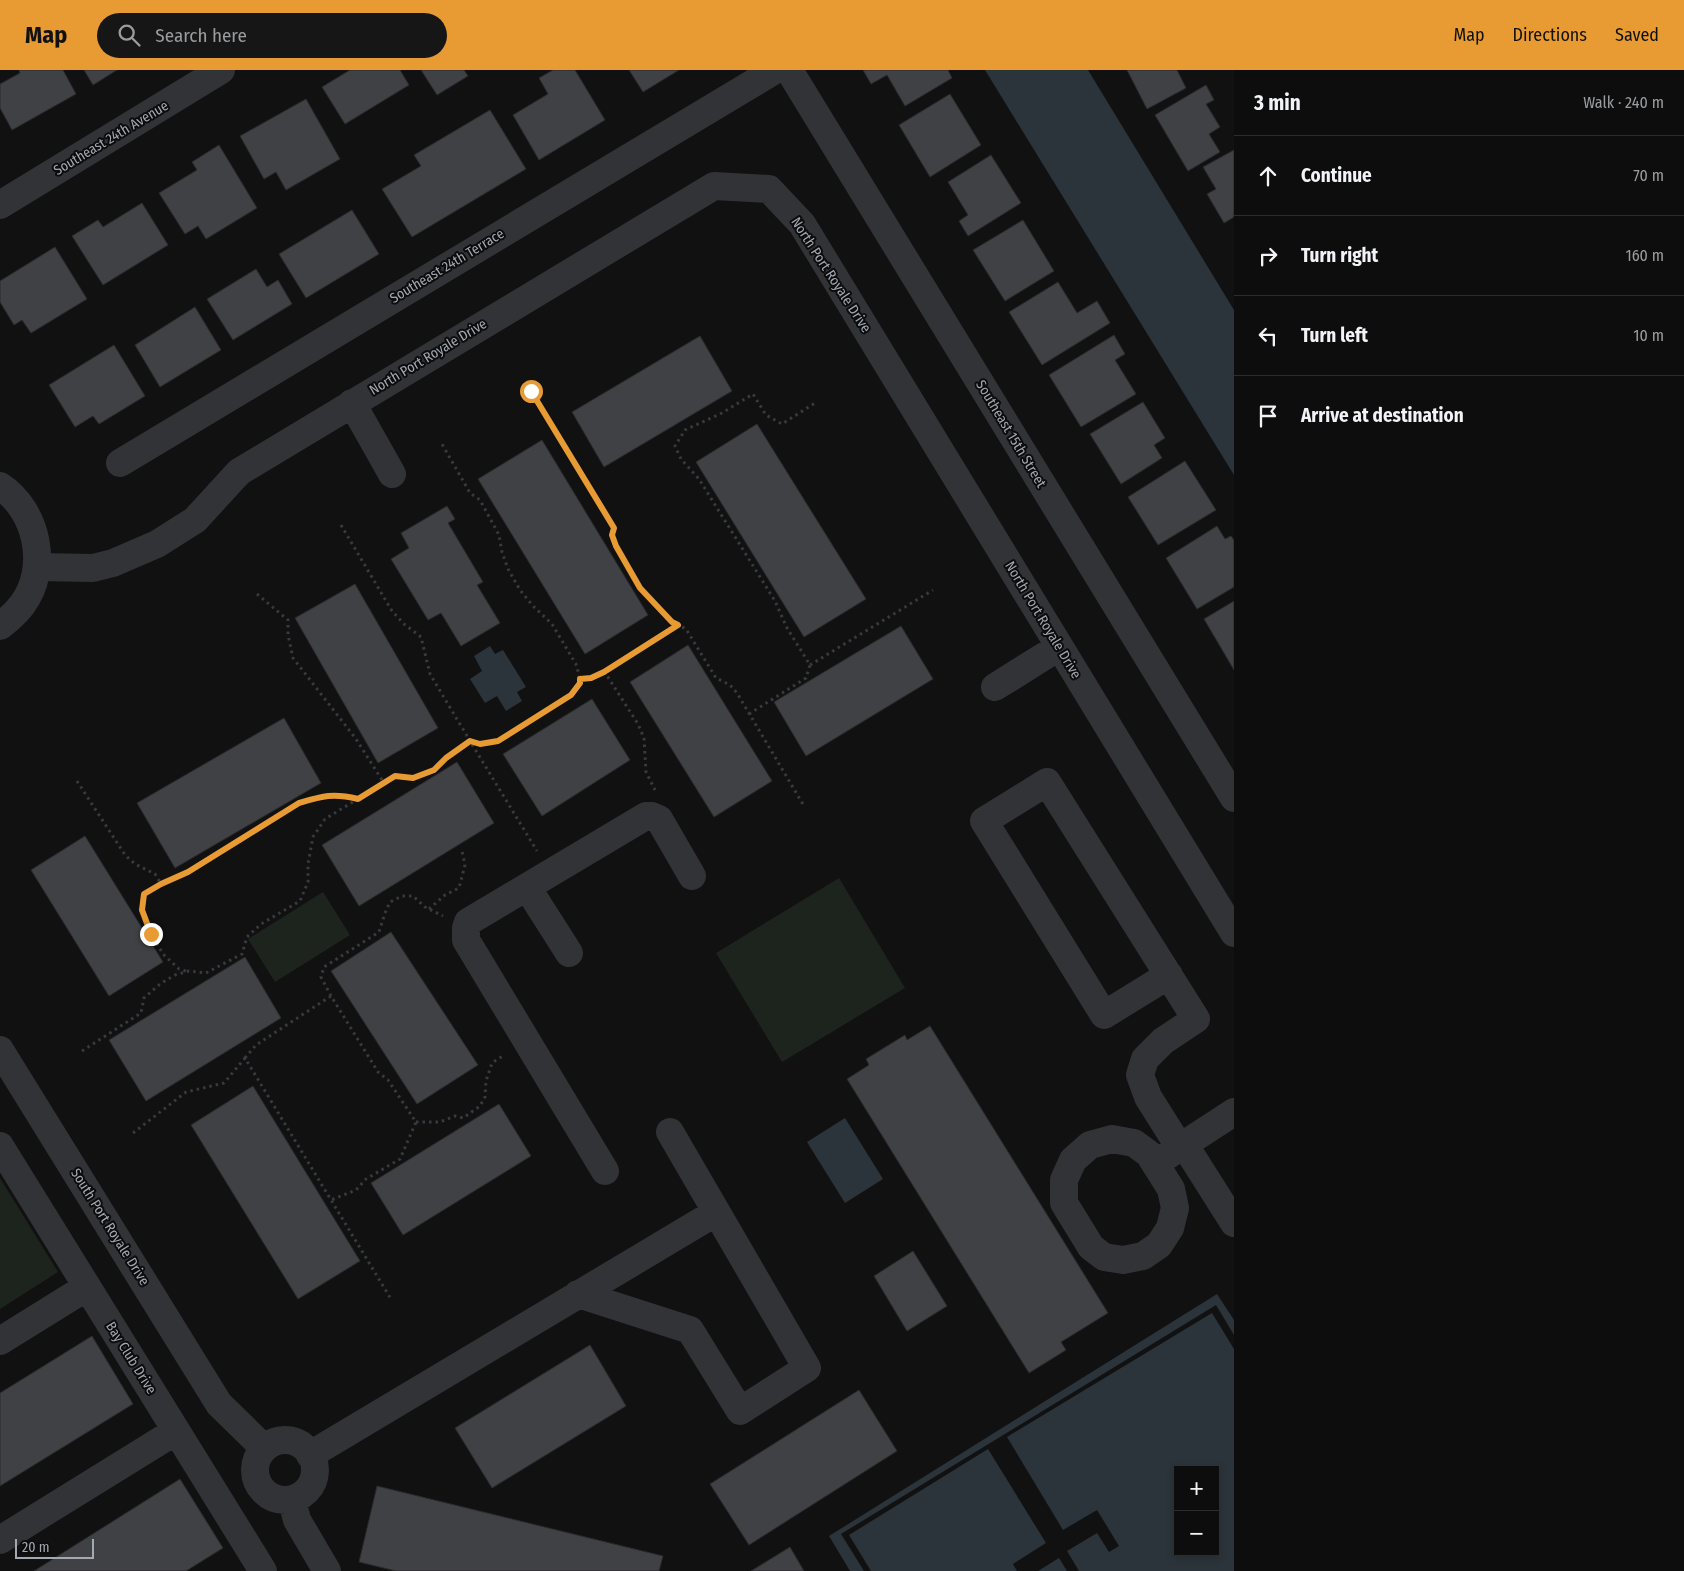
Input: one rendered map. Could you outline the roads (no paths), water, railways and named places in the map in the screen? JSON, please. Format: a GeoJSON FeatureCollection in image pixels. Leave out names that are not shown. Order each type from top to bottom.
{"type":"FeatureCollection","features":[{"type":"Feature","properties":{"kind":"street","name":"Southeast 24th Avenue"},"geometry":{"type":"LineString","coordinates":[[0,205],[222,70]]}},
{"type":"Feature","properties":{"kind":"street","name":"Southeast 24th Terrace"},"geometry":{"type":"LineString","coordinates":[[120,462],[775,70]]}},
{"type":"Feature","properties":{"kind":"street","name":"Southeast 15th Street"},"geometry":{"type":"LineString","coordinates":[[789,70],[1234,798]]}},
{"type":"Feature","properties":{"kind":"street","name":"North Port Royale Drive"},"geometry":{"type":"LineString","coordinates":[[37,567],[93,568],[113,563],[157,544],[195,520],[239,472],[714,186],[769,189],[802,224],[1234,933]]}},
{"type":"Feature","properties":{"kind":"street"},"geometry":{"type":"LineString","coordinates":[[352,403],[392,474]]}},
{"type":"Feature","properties":{"kind":"street"},"geometry":{"type":"LineString","coordinates":[[0,486],[21,506],[32,525],[37,545],[37,567],[32,586],[23,604],[10,619],[0,626]]}},
{"type":"Feature","properties":{"kind":"street"},"geometry":{"type":"LineString","coordinates":[[995,687],[1059,647]]}},
{"type":"Feature","properties":{"kind":"street"},"geometry":{"type":"LineString","coordinates":[[1168,975],[1104,1015],[984,821],[1047,782],[1196,1018],[1163,1042],[1145,1059],[1140,1075],[1148,1097],[1234,1223]]}},
{"type":"Feature","properties":{"kind":"street"},"geometry":{"type":"LineString","coordinates":[[605,1171],[466,940],[466,928],[468,922],[646,816],[659,819],[692,876]]}},
{"type":"Feature","properties":{"kind":"street"},"geometry":{"type":"LineString","coordinates":[[527,887],[569,953]]}},
{"type":"Feature","properties":{"kind":"street","name":"South Port Royale Drive"},"geometry":{"type":"LineString","coordinates":[[0,1050],[219,1404],[264,1448]]}},
{"type":"Feature","properties":{"kind":"street"},"geometry":{"type":"LineString","coordinates":[[1155,1163],[1234,1112]]}},
{"type":"Feature","properties":{"kind":"street"},"geometry":{"type":"LineString","coordinates":[[578,1294],[690,1330],[740,1411],[807,1368],[670,1132]]}},
{"type":"Feature","properties":{"kind":"street"},"geometry":{"type":"LineString","coordinates":[[1112,1139],[1134,1143],[1149,1154],[1155,1163],[1171,1189],[1174,1208],[1170,1228],[1159,1245],[1143,1256],[1123,1260],[1104,1257],[1091,1247],[1064,1203],[1064,1180],[1073,1160],[1090,1145],[1112,1139]]}},
{"type":"Feature","properties":{"kind":"street","name":"Bay Club Drive"},"geometry":{"type":"LineString","coordinates":[[0,1146],[263,1571]]}},
{"type":"Feature","properties":{"kind":"street"},"geometry":{"type":"LineString","coordinates":[[310,1455],[715,1212]]}},
{"type":"Feature","properties":{"kind":"street"},"geometry":{"type":"LineString","coordinates":[[0,1341],[87,1287]]}},
{"type":"Feature","properties":{"kind":"street"},"geometry":{"type":"LineString","coordinates":[[0,1540],[176,1431]]}},
{"type":"Feature","properties":{"kind":"street"},"geometry":{"type":"LineString","coordinates":[[278,1440],[293,1441],[307,1449],[310,1455],[315,1463],[314,1479],[306,1493],[292,1500],[276,1500],[263,1492],[255,1477],[255,1462],[264,1448],[278,1440]]}},
{"type":"Feature","properties":{"kind":"street"},"geometry":{"type":"LineString","coordinates":[[292,1500],[297,1520],[326,1571]]}}]}
